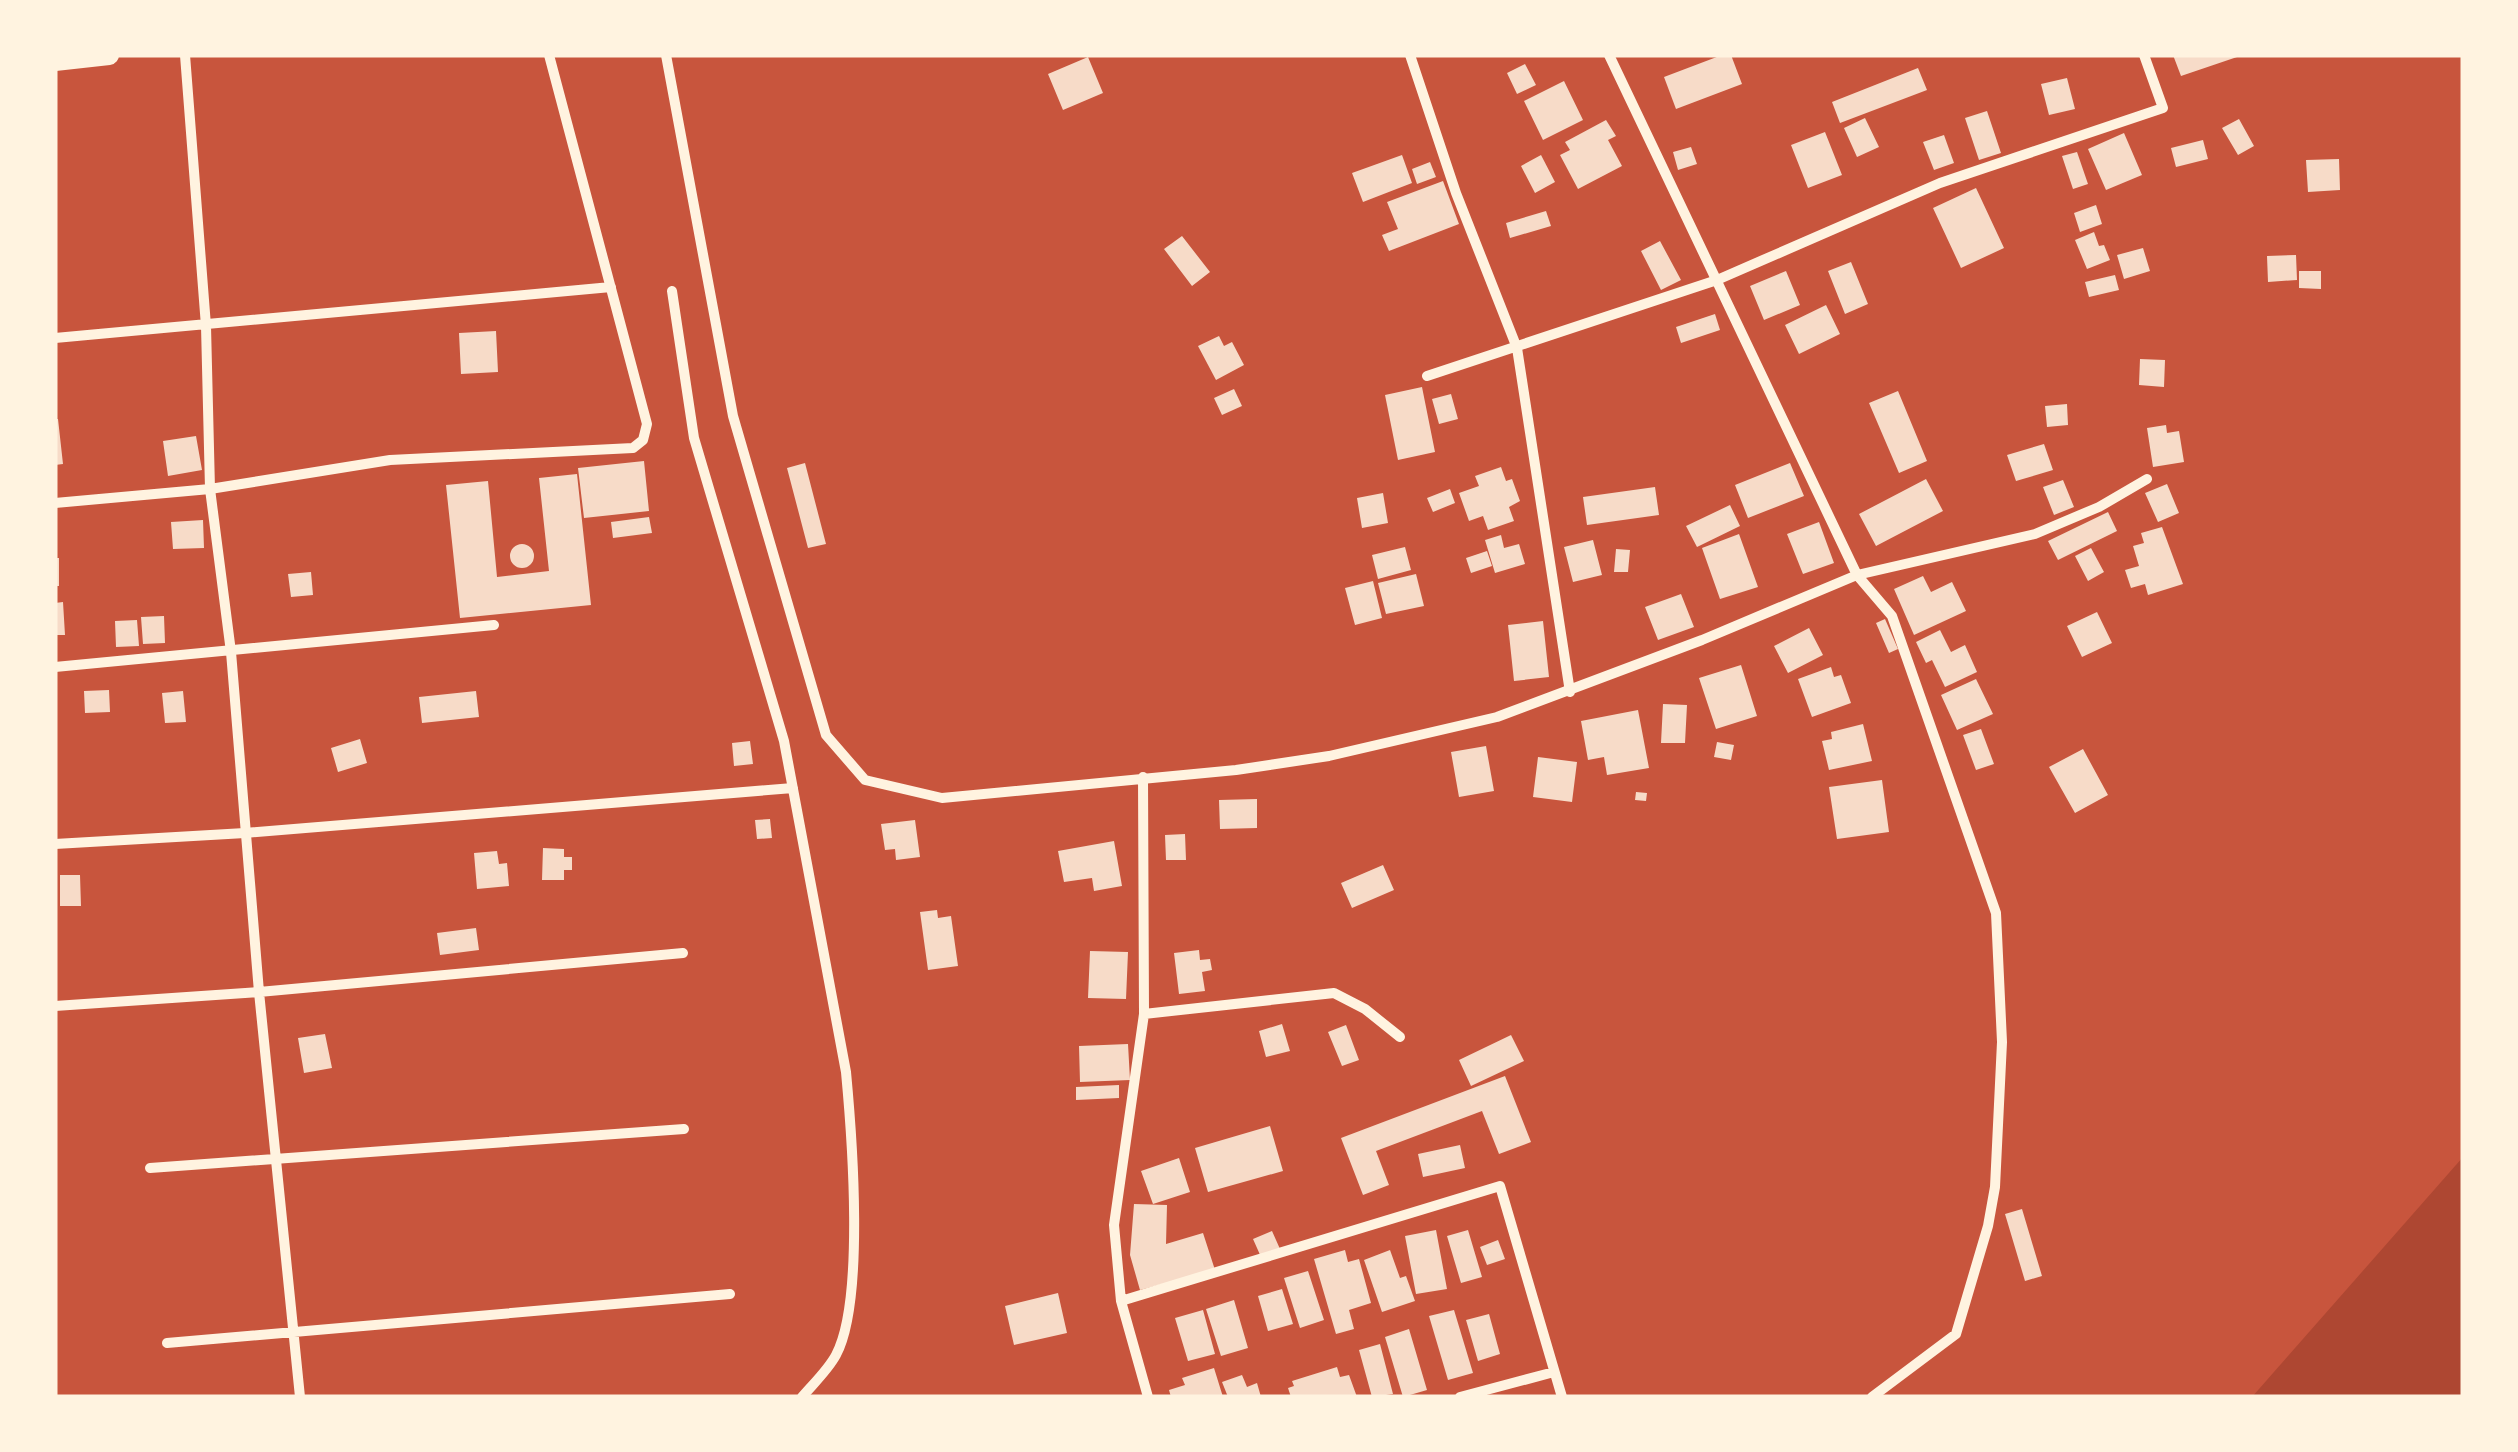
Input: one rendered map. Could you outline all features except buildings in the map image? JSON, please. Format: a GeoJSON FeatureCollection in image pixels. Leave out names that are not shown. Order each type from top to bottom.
{"type":"FeatureCollection","features":[{"type":"Feature","properties":{"kind":"main road"},"geometry":{"type":"LineString","coordinates":[[55,61],[109,55]]}},
{"type":"Feature","properties":{"kind":"street"},"geometry":{"type":"LineString","coordinates":[[185,55],[206,326],[210,489],[231,652],[274,1157],[300,1397]]}},
{"type":"Feature","properties":{"kind":"street"},"geometry":{"type":"LineString","coordinates":[[55,502],[210,489],[390,460],[633,448],[643,440],[647,424],[550,55]]}},
{"type":"Feature","properties":{"kind":"street"},"geometry":{"type":"LineString","coordinates":[[666,55],[733,416],[826,735],[865,780],[942,798],[1236,770],[1329,756],[1497,717],[1570,692],[1857,574],[2034,534],[2099,507],[2147,479]]}},
{"type":"Feature","properties":{"kind":"street"},"geometry":{"type":"LineString","coordinates":[[1410,55],[1456,193],[1517,348],[1570,692]]}},
{"type":"Feature","properties":{"kind":"street"},"geometry":{"type":"LineString","coordinates":[[1609,55],[1857,574],[1892,616],[1996,913],[2002,1042],[1995,1188],[1988,1226],[1956,1334],[1872,1397]]}},
{"type":"Feature","properties":{"kind":"street"},"geometry":{"type":"LineString","coordinates":[[1426,376],[1717,280],[1940,183],[2163,108],[2144,55]]}},
{"type":"Feature","properties":{"kind":"street"},"geometry":{"type":"LineString","coordinates":[[55,338],[611,287]]}},
{"type":"Feature","properties":{"kind":"street"},"geometry":{"type":"LineString","coordinates":[[672,291],[694,438],[784,742],[846,1072],[851,1126],[852,1301],[836,1355],[802,1397]]}},
{"type":"Feature","properties":{"kind":"street"},"geometry":{"type":"LineString","coordinates":[[55,667],[494,624]]}},
{"type":"Feature","properties":{"kind":"street"},"geometry":{"type":"LineString","coordinates":[[1142,777],[1144,1014],[1114,1224],[1121,1301],[1148,1397]]}},
{"type":"Feature","properties":{"kind":"street"},"geometry":{"type":"LineString","coordinates":[[55,844],[245,833],[793,788]]}},
{"type":"Feature","properties":{"kind":"street"},"geometry":{"type":"LineString","coordinates":[[55,1006],[259,992],[684,953]]}},
{"type":"Feature","properties":{"kind":"street"},"geometry":{"type":"LineString","coordinates":[[1144,1014],[1334,992],[1365,1009],[1400,1037]]}},
{"type":"Feature","properties":{"kind":"street"},"geometry":{"type":"LineString","coordinates":[[150,1168],[684,1130]]}},
{"type":"Feature","properties":{"kind":"street"},"geometry":{"type":"LineString","coordinates":[[1121,1301],[1500,1186],[1562,1397]]}},
{"type":"Feature","properties":{"kind":"street"},"geometry":{"type":"LineString","coordinates":[[167,1343],[730,1294]]}},
{"type":"Feature","properties":{"kind":"street"},"geometry":{"type":"LineString","coordinates":[[1460,1397],[1554,1372]]}},
{"type":"Feature","properties":{"kind":"shaded area"},"geometry":{"type":"Polygon","coordinates":[[[2463,1157],[2463,1397],[2252,1397],[2463,1157]]]}}]}
